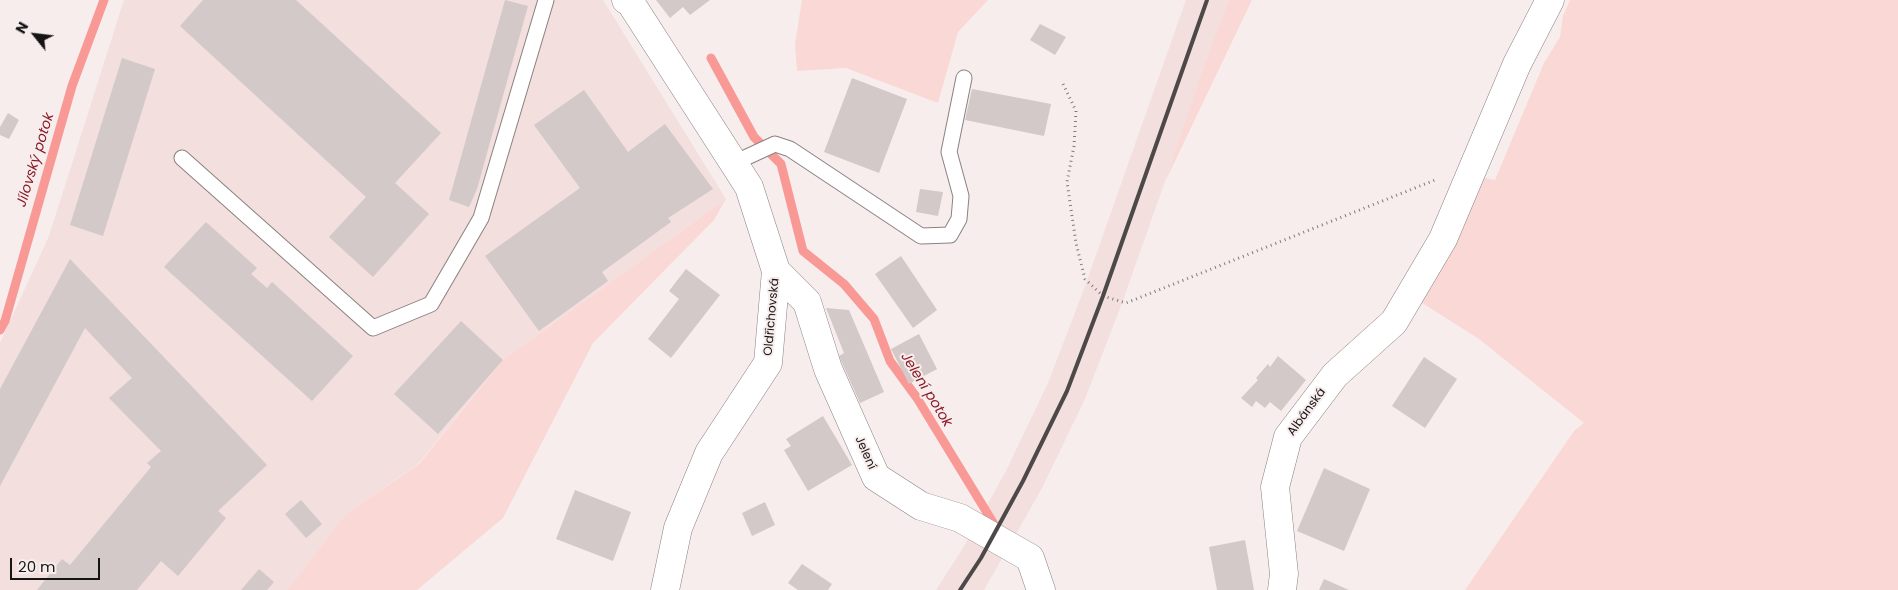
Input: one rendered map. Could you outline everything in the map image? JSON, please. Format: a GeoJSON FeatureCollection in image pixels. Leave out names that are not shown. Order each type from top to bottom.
{"type":"FeatureCollection","features":[{"type":"Feature","properties":{"kind":"street","name":"Oldřichovská"},"geometry":{"type":"LineString","coordinates":[[626,0],[630,2],[746,158],[749,187],[776,271],[768,363],[709,453],[678,528],[665,590]]}},
{"type":"Feature","properties":{"kind":"street","name":"Albánská"},"geometry":{"type":"LineString","coordinates":[[1282,590],[1284,574],[1275,487],[1288,437],[1335,375],[1394,322],[1443,239],[1516,64],[1550,0]]}},
{"type":"Feature","properties":{"kind":"street","name":"Jelení"},"geometry":{"type":"LineString","coordinates":[[776,271],[807,302],[828,370],[876,477],[921,506],[960,518],[1030,558],[1041,590]]}},
{"type":"Feature","properties":{"kind":"lane"},"geometry":{"type":"LineString","coordinates":[[182,158],[372,328],[431,304],[481,218],[546,0]]}},
{"type":"Feature","properties":{"kind":"lane"},"geometry":{"type":"LineString","coordinates":[[746,158],[774,144],[790,149],[921,236],[950,235],[959,219],[961,196],[949,152],[964,78]]}},
{"type":"Feature","properties":{"kind":"path"},"geometry":{"type":"LineString","coordinates":[[1063,84],[1076,111],[1074,146],[1067,182],[1076,243],[1085,279],[1103,296],[1126,303],[1474,165]]}},
{"type":"Feature","properties":{"kind":"shaded area"},"geometry":{"type":"Polygon","coordinates":[[[124,0],[603,0],[726,199],[503,360],[418,464],[346,514],[287,590],[0,590],[0,343],[49,236],[124,0]]]}},
{"type":"Feature","properties":{"kind":"shaded area"},"geometry":{"type":"Polygon","coordinates":[[[802,0],[988,0],[958,32],[938,103],[846,68],[797,71],[795,44],[802,0]]]}},
{"type":"Feature","properties":{"kind":"shaded area"},"geometry":{"type":"Polygon","coordinates":[[[1186,0],[1229,0],[1122,303],[1085,399],[1041,490],[984,590],[936,590],[963,548],[1006,471],[1048,383],[1084,289],[1186,0]]]}},
{"type":"Feature","properties":{"kind":"shaded area"},"geometry":{"type":"Polygon","coordinates":[[[1229,0],[1252,0],[1165,182],[1203,70],[1229,0]]]}},
{"type":"Feature","properties":{"kind":"shaded area"},"geometry":{"type":"Polygon","coordinates":[[[1570,0],[1898,0],[1898,590],[1465,590],[1574,431],[1584,423],[1479,339],[1419,301],[1479,177],[1495,180],[1544,63],[1560,37],[1563,16],[1570,0]]]}},
{"type":"Feature","properties":{"kind":"shaded area"},"geometry":{"type":"Polygon","coordinates":[[[726,199],[714,220],[593,343],[503,518],[417,590],[287,590],[346,514],[419,464],[503,360],[726,199]]]}},
{"type":"Feature","properties":{"kind":"building"},"geometry":{"type":"Polygon","coordinates":[[[203,0],[296,0],[441,133],[395,183],[429,214],[373,277],[329,237],[366,197],[180,26],[203,0]]]}},
{"type":"Feature","properties":{"kind":"building"},"geometry":{"type":"Polygon","coordinates":[[[505,0],[528,6],[477,189],[469,207],[449,200],[505,0]]]}},
{"type":"Feature","properties":{"kind":"building"},"geometry":{"type":"Polygon","coordinates":[[[656,0],[710,0],[690,15],[683,7],[670,18],[656,0]]]}},
{"type":"Feature","properties":{"kind":"building"},"geometry":{"type":"Polygon","coordinates":[[[1040,24],[1066,37],[1055,55],[1030,40],[1040,24]]]}},
{"type":"Feature","properties":{"kind":"building"},"geometry":{"type":"Polygon","coordinates":[[[122,58],[155,69],[103,236],[70,225],[122,58]]]}},
{"type":"Feature","properties":{"kind":"building"},"geometry":{"type":"Polygon","coordinates":[[[852,78],[907,99],[879,173],[824,152],[852,78]]]}},
{"type":"Feature","properties":{"kind":"building"},"geometry":{"type":"Polygon","coordinates":[[[972,89],[1051,104],[1044,136],[965,120],[972,89]]]}},
{"type":"Feature","properties":{"kind":"building"},"geometry":{"type":"Polygon","coordinates":[[[584,90],[628,152],[665,124],[713,189],[668,218],[671,222],[602,272],[608,281],[539,331],[485,256],[580,188],[534,125],[584,90]]]}},
{"type":"Feature","properties":{"kind":"building"},"geometry":{"type":"Polygon","coordinates":[[[8,113],[19,120],[9,139],[0,135],[0,127],[8,113]]]}},
{"type":"Feature","properties":{"kind":"building"},"geometry":{"type":"Polygon","coordinates":[[[920,189],[943,192],[938,216],[916,212],[920,189]]]}},
{"type":"Feature","properties":{"kind":"building"},"geometry":{"type":"Polygon","coordinates":[[[206,222],[257,268],[251,274],[267,288],[272,282],[353,356],[312,401],[164,267],[206,222]]]}},
{"type":"Feature","properties":{"kind":"building"},"geometry":{"type":"Polygon","coordinates":[[[901,256],[937,310],[913,328],[875,274],[901,256]]]}},
{"type":"Feature","properties":{"kind":"building"},"geometry":{"type":"Polygon","coordinates":[[[70,259],[267,465],[218,511],[226,518],[178,576],[161,561],[137,590],[37,590],[62,559],[70,565],[151,467],[147,463],[161,451],[109,398],[132,378],[85,328],[0,486],[0,389],[70,259]]]}},
{"type":"Feature","properties":{"kind":"building"},"geometry":{"type":"Polygon","coordinates":[[[686,269],[720,295],[671,358],[648,339],[679,299],[669,291],[686,269]]]}},
{"type":"Feature","properties":{"kind":"building"},"geometry":{"type":"Polygon","coordinates":[[[826,308],[849,310],[884,392],[860,403],[839,356],[844,353],[826,308]]]}},
{"type":"Feature","properties":{"kind":"building"},"geometry":{"type":"Polygon","coordinates":[[[461,321],[503,360],[438,434],[394,394],[461,321]]]}},
{"type":"Feature","properties":{"kind":"building"},"geometry":{"type":"Polygon","coordinates":[[[919,334],[937,369],[909,384],[891,349],[919,334]]]}},
{"type":"Feature","properties":{"kind":"building"},"geometry":{"type":"Polygon","coordinates":[[[1278,356],[1306,380],[1281,411],[1270,402],[1265,408],[1256,401],[1252,407],[1241,398],[1258,380],[1256,378],[1268,364],[1270,367],[1278,356]]]}},
{"type":"Feature","properties":{"kind":"building"},"geometry":{"type":"Polygon","coordinates":[[[1424,357],[1457,379],[1425,428],[1392,406],[1424,357]]]}},
{"type":"Feature","properties":{"kind":"building"},"geometry":{"type":"Polygon","coordinates":[[[823,416],[852,465],[808,491],[784,450],[791,446],[786,439],[823,416]]]}},
{"type":"Feature","properties":{"kind":"building"},"geometry":{"type":"Polygon","coordinates":[[[1324,468],[1370,489],[1344,551],[1297,531],[1324,468]]]}},
{"type":"Feature","properties":{"kind":"building"},"geometry":{"type":"Polygon","coordinates":[[[575,490],[631,512],[613,561],[556,539],[575,490]]]}},
{"type":"Feature","properties":{"kind":"building"},"geometry":{"type":"Polygon","coordinates":[[[301,500],[322,524],[306,538],[285,514],[301,500]]]}},
{"type":"Feature","properties":{"kind":"building"},"geometry":{"type":"Polygon","coordinates":[[[765,502],[775,525],[752,536],[742,513],[765,502]]]}},
{"type":"Feature","properties":{"kind":"building"},"geometry":{"type":"Polygon","coordinates":[[[1245,540],[1254,590],[1217,590],[1209,547],[1245,540]]]}},
{"type":"Feature","properties":{"kind":"building"},"geometry":{"type":"Polygon","coordinates":[[[802,564],[832,584],[828,590],[798,590],[788,583],[802,564]]]}},
{"type":"Feature","properties":{"kind":"building"},"geometry":{"type":"Polygon","coordinates":[[[259,569],[274,582],[267,590],[241,590],[259,569]]]}},
{"type":"Feature","properties":{"kind":"building"},"geometry":{"type":"Polygon","coordinates":[[[1324,579],[1349,590],[1319,590],[1324,579]]]}},
{"type":"Feature","properties":{"kind":"waterway","name":"Jílovský potok"},"geometry":{"type":"LineString","coordinates":[[0,330],[5,321],[72,86],[104,0]]}},
{"type":"Feature","properties":{"kind":"waterway","name":"Jelení potok"},"geometry":{"type":"LineString","coordinates":[[711,58],[754,137],[781,164],[803,251],[844,284],[874,319],[890,361],[917,398],[997,529]]}},
{"type":"Feature","properties":{"kind":"railway"},"geometry":{"type":"LineString","coordinates":[[960,590],[981,558],[1023,481],[1067,391],[1103,296],[1207,0]]}}]}
